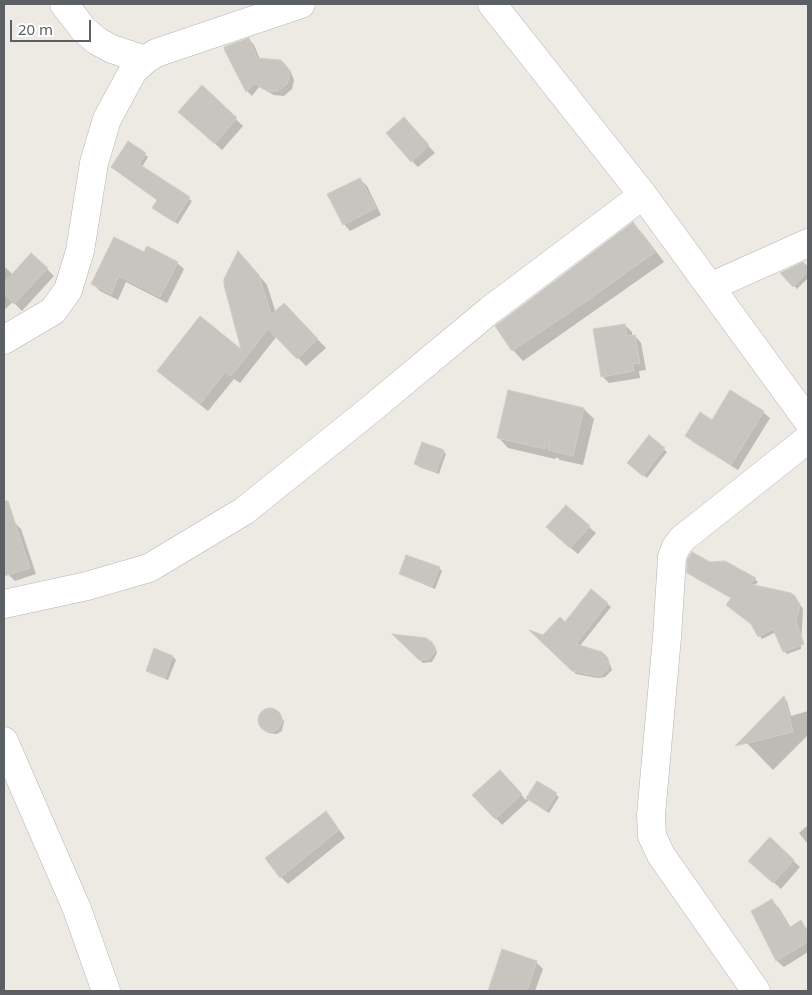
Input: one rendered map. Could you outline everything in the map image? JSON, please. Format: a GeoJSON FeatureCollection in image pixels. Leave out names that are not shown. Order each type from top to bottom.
{"type":"FeatureCollection","features":[{"type":"Feature","properties":{"kind":"street"},"geometry":{"type":"LineString","coordinates":[[64,4],[84,30],[97,41],[112,49],[145,60]]}},
{"type":"Feature","properties":{"kind":"street"},"geometry":{"type":"LineString","coordinates":[[4,340],[53,311],[68,290],[80,251],[94,163],[107,119],[133,71],[156,53],[301,4]]}},
{"type":"Feature","properties":{"kind":"street"},"geometry":{"type":"LineString","coordinates":[[492,4],[643,195],[808,421]]}},
{"type":"Feature","properties":{"kind":"street"},"geometry":{"type":"LineString","coordinates":[[4,604],[87,586],[149,568],[244,511],[490,310],[643,195]]}},
{"type":"Feature","properties":{"kind":"street"},"geometry":{"type":"LineString","coordinates":[[710,287],[808,242]]}},
{"type":"Feature","properties":{"kind":"street"},"geometry":{"type":"LineString","coordinates":[[756,991],[662,855],[652,836],[651,815],[667,637],[672,557],[682,539],[808,439]]}},
{"type":"Feature","properties":{"kind":"street"},"geometry":{"type":"LineString","coordinates":[[4,741],[77,909],[106,991]]}},
{"type":"Feature","properties":{"kind":"building"},"geometry":{"type":"Polygon","coordinates":[[[249,38],[257,58],[281,60],[288,68],[290,74],[287,84],[278,91],[267,91],[254,83],[246,92],[224,47],[249,38]]]}},
{"type":"Feature","properties":{"kind":"building"},"geometry":{"type":"Polygon","coordinates":[[[202,85],[237,118],[215,144],[178,112],[202,85]]]}},
{"type":"Feature","properties":{"kind":"building"},"geometry":{"type":"Polygon","coordinates":[[[404,117],[429,145],[411,162],[386,133],[404,117]]]}},
{"type":"Feature","properties":{"kind":"building"},"geometry":{"type":"Polygon","coordinates":[[[128,141],[146,153],[139,164],[190,197],[174,222],[152,208],[157,200],[111,167],[128,141]]]}},
{"type":"Feature","properties":{"kind":"building"},"geometry":{"type":"Polygon","coordinates":[[[360,178],[376,208],[343,225],[327,194],[360,178]]]}},
{"type":"Feature","properties":{"kind":"building"},"geometry":{"type":"Polygon","coordinates":[[[633,222],[655,252],[512,351],[495,326],[633,222]]]}},
{"type":"Feature","properties":{"kind":"building"},"geometry":{"type":"Polygon","coordinates":[[[114,237],[144,252],[147,246],[178,262],[160,297],[119,276],[111,294],[91,284],[114,237]]]}},
{"type":"Feature","properties":{"kind":"building"},"geometry":{"type":"Polygon","coordinates":[[[238,251],[259,275],[271,315],[284,303],[318,339],[297,359],[268,329],[231,376],[225,372],[200,404],[157,371],[200,316],[241,349],[224,285],[224,279],[238,251]]]}},
{"type":"Feature","properties":{"kind":"building"},"geometry":{"type":"Polygon","coordinates":[[[31,253],[48,268],[14,304],[4,294],[4,283],[31,253]]]}},
{"type":"Feature","properties":{"kind":"building"},"geometry":{"type":"Polygon","coordinates":[[[803,262],[808,267],[808,272],[793,287],[780,273],[803,262]]]}},
{"type":"Feature","properties":{"kind":"building"},"geometry":{"type":"Polygon","coordinates":[[[625,324],[627,336],[635,335],[640,363],[632,364],[634,371],[601,377],[593,329],[625,324]]]}},
{"type":"Feature","properties":{"kind":"building"},"geometry":{"type":"Polygon","coordinates":[[[508,390],[584,408],[573,456],[548,450],[550,441],[545,449],[497,438],[508,390]]]}},
{"type":"Feature","properties":{"kind":"building"},"geometry":{"type":"Polygon","coordinates":[[[730,390],[764,411],[731,465],[685,436],[700,412],[712,420],[730,390]]]}},
{"type":"Feature","properties":{"kind":"building"},"geometry":{"type":"Polygon","coordinates":[[[649,435],[665,448],[643,476],[627,463],[649,435]]]}},
{"type":"Feature","properties":{"kind":"building"},"geometry":{"type":"Polygon","coordinates":[[[422,442],[444,450],[436,472],[414,464],[422,442]]]}},
{"type":"Feature","properties":{"kind":"building"},"geometry":{"type":"Polygon","coordinates":[[[4,501],[8,501],[30,568],[4,576],[4,501]]]}},
{"type":"Feature","properties":{"kind":"building"},"geometry":{"type":"Polygon","coordinates":[[[566,505],[590,526],[570,548],[546,527],[566,505]]]}},
{"type":"Feature","properties":{"kind":"building"},"geometry":{"type":"Polygon","coordinates":[[[692,552],[710,562],[725,561],[756,578],[750,584],[791,593],[795,596],[800,605],[796,622],[804,644],[783,652],[773,629],[758,637],[751,624],[726,605],[731,598],[687,573],[687,560],[692,552]]]}},
{"type":"Feature","properties":{"kind":"building"},"geometry":{"type":"Polygon","coordinates":[[[406,555],[440,567],[432,586],[399,574],[406,555]]]}},
{"type":"Feature","properties":{"kind":"building"},"geometry":{"type":"Polygon","coordinates":[[[591,589],[608,603],[576,644],[602,652],[608,658],[608,669],[598,676],[572,671],[529,630],[543,635],[560,617],[565,622],[591,589]]]}},
{"type":"Feature","properties":{"kind":"building"},"geometry":{"type":"Polygon","coordinates":[[[392,634],[426,638],[432,642],[435,649],[434,653],[429,659],[419,660],[392,634]]]}},
{"type":"Feature","properties":{"kind":"building"},"geometry":{"type":"Polygon","coordinates":[[[154,648],[173,656],[165,678],[146,671],[154,648]]]}},
{"type":"Feature","properties":{"kind":"building"},"geometry":{"type":"Polygon","coordinates":[[[784,696],[793,732],[735,746],[784,696]]]}},
{"type":"Feature","properties":{"kind":"building"},"geometry":{"type":"Polygon","coordinates":[[[270,708],[275,709],[281,715],[281,725],[275,731],[270,732],[265,731],[259,725],[258,720],[259,715],[265,709],[270,708]]]}},
{"type":"Feature","properties":{"kind":"building"},"geometry":{"type":"Polygon","coordinates":[[[500,770],[522,794],[495,819],[472,795],[500,770]]]}},
{"type":"Feature","properties":{"kind":"building"},"geometry":{"type":"Polygon","coordinates":[[[537,781],[557,793],[546,811],[526,798],[537,781]]]}},
{"type":"Feature","properties":{"kind":"building"},"geometry":{"type":"Polygon","coordinates":[[[326,811],[339,830],[280,878],[265,858],[326,811]]]}},
{"type":"Feature","properties":{"kind":"building"},"geometry":{"type":"Polygon","coordinates":[[[770,837],[794,860],[773,883],[748,861],[770,837]]]}},
{"type":"Feature","properties":{"kind":"building"},"geometry":{"type":"Polygon","coordinates":[[[772,899],[789,928],[801,920],[808,933],[808,942],[776,961],[751,911],[772,899]]]}},
{"type":"Feature","properties":{"kind":"building"},"geometry":{"type":"Polygon","coordinates":[[[502,949],[537,961],[527,991],[488,991],[502,949]]]}}]}
